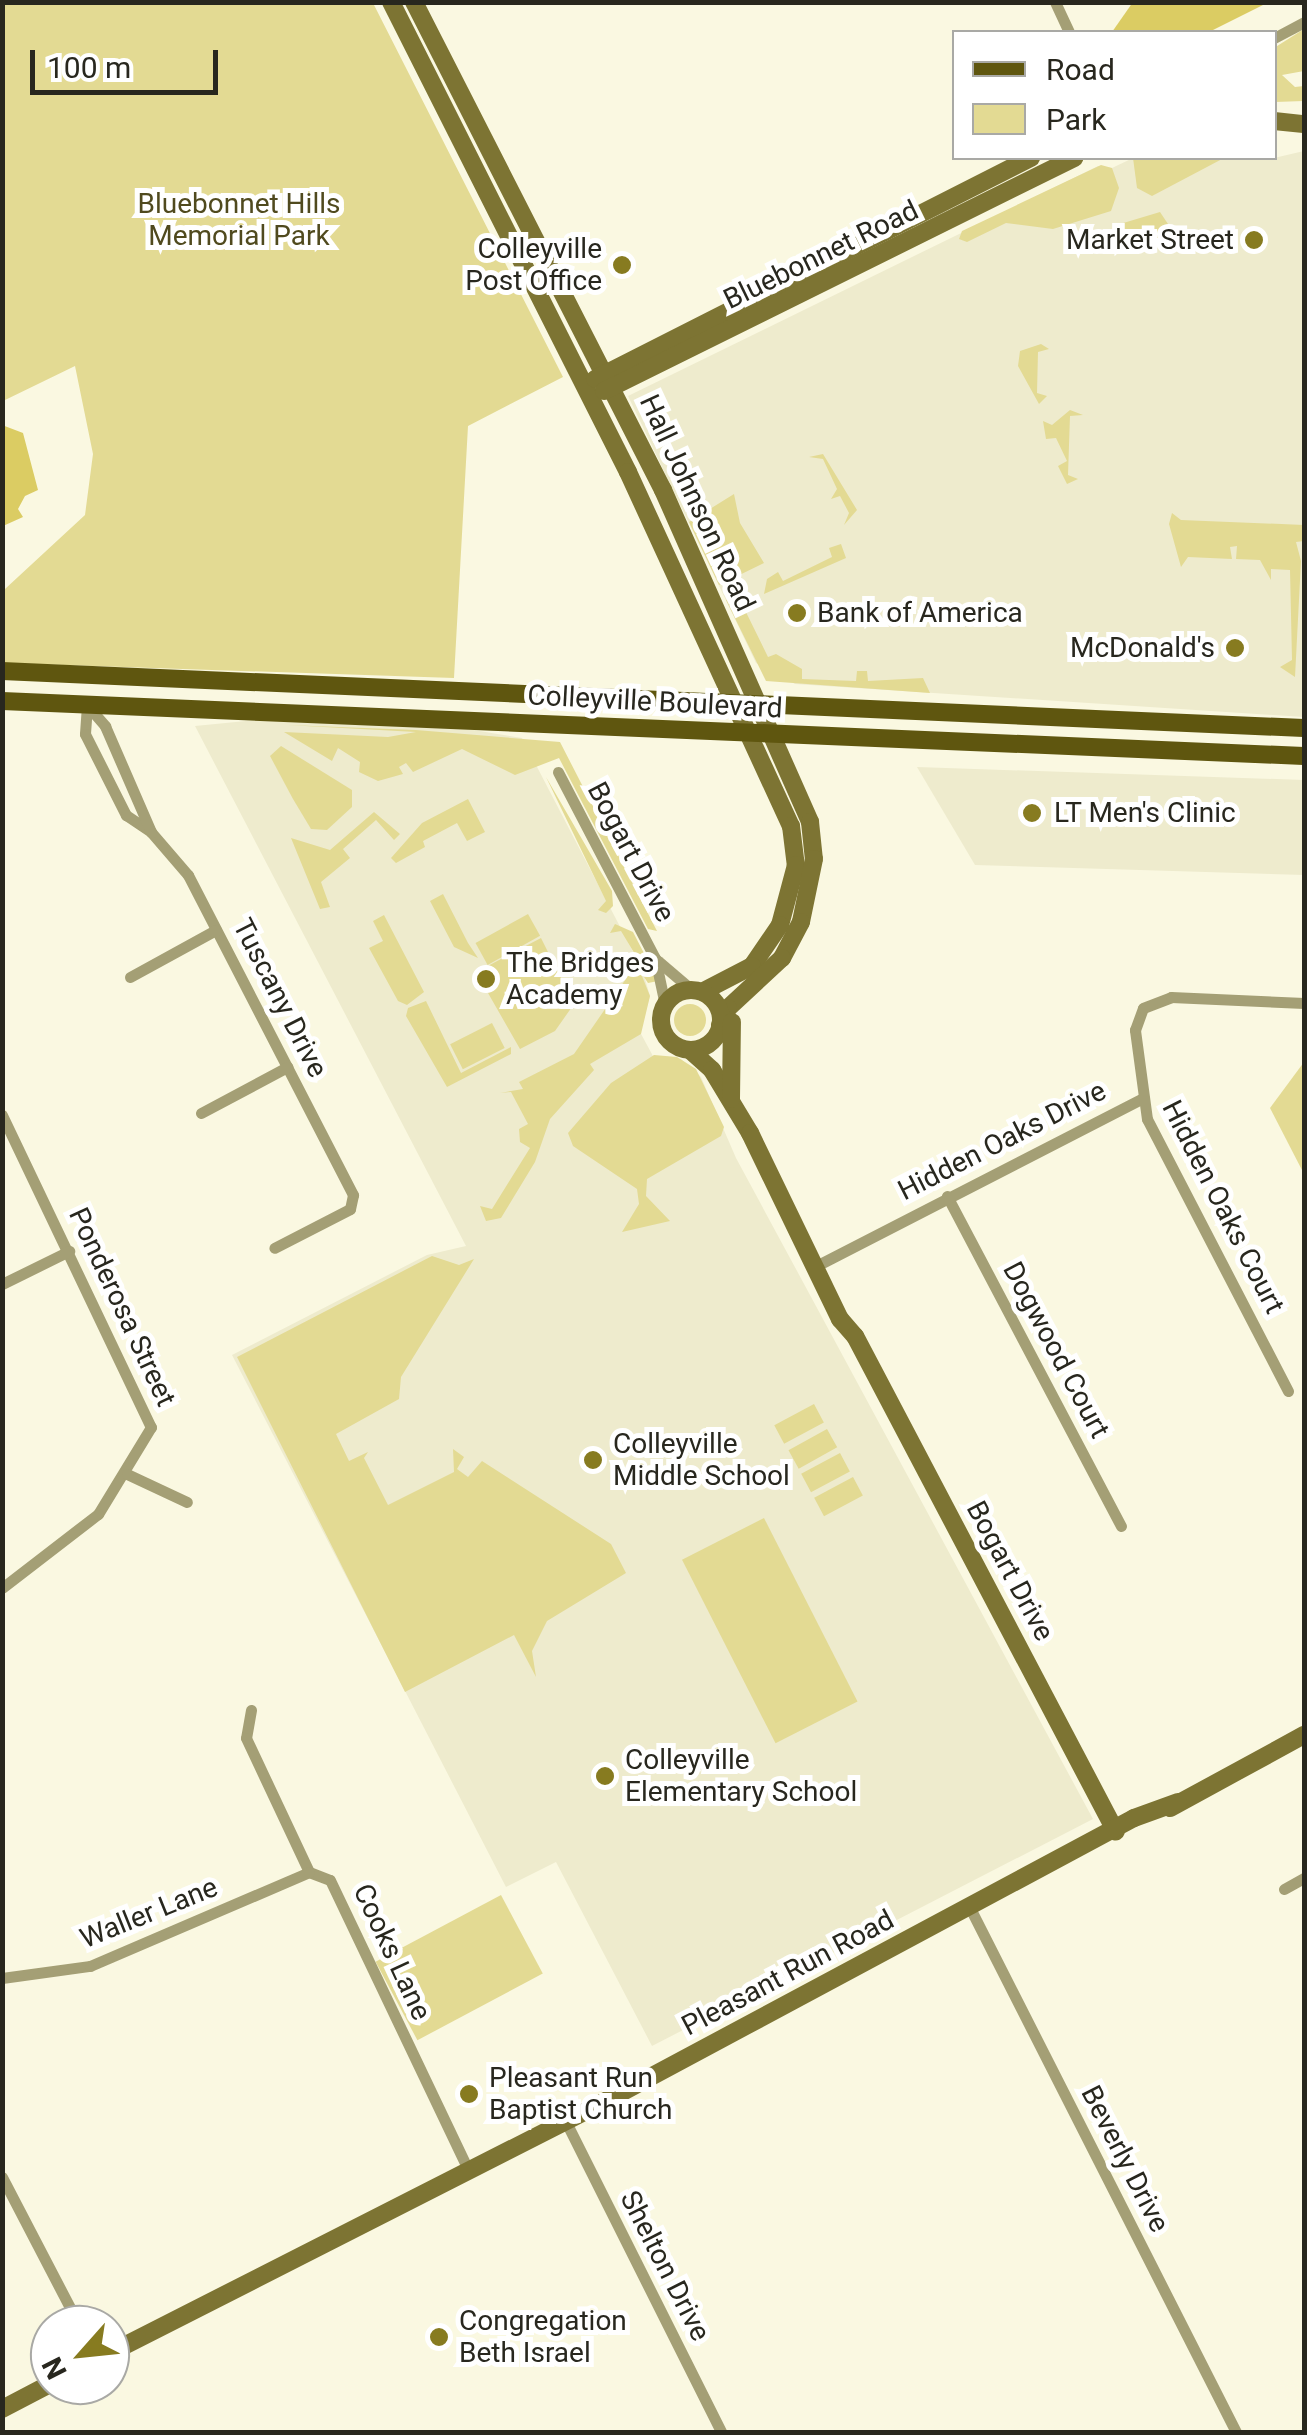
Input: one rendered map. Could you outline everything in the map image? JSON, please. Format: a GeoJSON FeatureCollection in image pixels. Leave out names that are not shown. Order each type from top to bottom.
{"type":"FeatureCollection","features":[{"type":"Feature","properties":{"kind":"main road","name":"Colleyville Boulevard"},"geometry":{"type":"LineString","coordinates":[[2,671],[1304,728]]}},
{"type":"Feature","properties":{"kind":"main road"},"geometry":{"type":"LineString","coordinates":[[87,705],[89,675]]}},
{"type":"Feature","properties":{"kind":"main road","name":"Colleyville Boulevard"},"geometry":{"type":"LineString","coordinates":[[2,701],[1304,756]]}},
{"type":"Feature","properties":{"kind":"street","name":"Hall Johnson Road"},"geometry":{"type":"LineString","coordinates":[[391,2],[628,472],[792,826],[804,870]]}},
{"type":"Feature","properties":{"kind":"street","name":"Hall Johnson Road"},"geometry":{"type":"LineString","coordinates":[[414,2],[675,517],[810,822],[801,922],[775,952],[755,989],[728,1008],[718,1031]]}},
{"type":"Feature","properties":{"kind":"street"},"geometry":{"type":"LineString","coordinates":[[1055,2],[1068,30]]}},
{"type":"Feature","properties":{"kind":"street"},"geometry":{"type":"LineString","coordinates":[[1277,36],[1304,22]]}},
{"type":"Feature","properties":{"kind":"street"},"geometry":{"type":"LineString","coordinates":[[1277,121],[1304,124]]}},
{"type":"Feature","properties":{"kind":"street","name":"Bluebonnet Road"},"geometry":{"type":"LineString","coordinates":[[587,391],[787,303],[937,218],[1028,160]]}},
{"type":"Feature","properties":{"kind":"street","name":"Bluebonnet Road"},"geometry":{"type":"LineString","coordinates":[[608,381],[781,284],[1069,160]]}},
{"type":"Feature","properties":{"kind":"street"},"geometry":{"type":"LineString","coordinates":[[781,284],[787,303]]}},
{"type":"Feature","properties":{"kind":"street"},"geometry":{"type":"LineString","coordinates":[[628,472],[675,517]]}},
{"type":"Feature","properties":{"kind":"street","name":"Tuscany Drive"},"geometry":{"type":"LineString","coordinates":[[87,705],[128,772],[151,832]]}},
{"type":"Feature","properties":{"kind":"street","name":"Tuscany Drive"},"geometry":{"type":"LineString","coordinates":[[87,705],[86,734],[126,815],[151,832],[188,875],[353,1195],[350,1210],[274,1248]]}},
{"type":"Feature","properties":{"kind":"street"},"geometry":{"type":"LineString","coordinates":[[110,782],[128,772]]}},
{"type":"Feature","properties":{"kind":"street","name":"Bogart Drive"},"geometry":{"type":"LineString","coordinates":[[558,772],[655,958],[665,1004]]}},
{"type":"Feature","properties":{"kind":"street"},"geometry":{"type":"LineString","coordinates":[[130,976],[216,930]]}},
{"type":"Feature","properties":{"kind":"street","name":"Hall Johnson Road"},"geometry":{"type":"LineString","coordinates":[[697,991],[744,972],[775,952]]}},
{"type":"Feature","properties":{"kind":"street","name":"Bogart Drive"},"geometry":{"type":"LineString","coordinates":[[655,958],[697,991]]}},
{"type":"Feature","properties":{"kind":"street"},"geometry":{"type":"LineString","coordinates":[[731,1098],[728,1036],[755,989]]}},
{"type":"Feature","properties":{"kind":"street"},"geometry":{"type":"LineString","coordinates":[[697,991],[715,1003],[718,1031],[690,1050],[664,1032],[665,1004],[697,991]]}},
{"type":"Feature","properties":{"kind":"street","name":"Hidden Oaks Drive"},"geometry":{"type":"LineString","coordinates":[[818,1265],[1140,1099],[1135,1030],[1150,1003],[1171,997],[1304,1003]]}},
{"type":"Feature","properties":{"kind":"street","name":"Bogart Drive"},"geometry":{"type":"LineString","coordinates":[[718,1031],[731,1098]]}},
{"type":"Feature","properties":{"kind":"street","name":"Bogart Drive"},"geometry":{"type":"LineString","coordinates":[[690,1050],[731,1098],[818,1265],[838,1288],[855,1336],[1116,1832]]}},
{"type":"Feature","properties":{"kind":"street"},"geometry":{"type":"LineString","coordinates":[[201,1113],[287,1067]]}},
{"type":"Feature","properties":{"kind":"street","name":"Hidden Oaks Court"},"geometry":{"type":"LineString","coordinates":[[1140,1099],[1159,1147],[1288,1392]]}},
{"type":"Feature","properties":{"kind":"street","name":"Ponderosa Street"},"geometry":{"type":"LineString","coordinates":[[2,1116],[150,1418],[148,1438],[127,1474],[80,1530],[2,1588]]}},
{"type":"Feature","properties":{"kind":"street","name":"Dogwood Court"},"geometry":{"type":"LineString","coordinates":[[947,1196],[1122,1526]]}},
{"type":"Feature","properties":{"kind":"street"},"geometry":{"type":"LineString","coordinates":[[2,1284],[69,1251]]}},
{"type":"Feature","properties":{"kind":"street"},"geometry":{"type":"LineString","coordinates":[[127,1474],[187,1502]]}},
{"type":"Feature","properties":{"kind":"street","name":"Cooks Lane"},"geometry":{"type":"LineString","coordinates":[[251,1710],[246,1738],[309,1872],[330,1880],[470,2172]]}},
{"type":"Feature","properties":{"kind":"street","name":"Pleasant Run Road"},"geometry":{"type":"LineString","coordinates":[[130,2343],[470,2172],[1304,1735]]}},
{"type":"Feature","properties":{"kind":"street","name":"Waller Lane"},"geometry":{"type":"LineString","coordinates":[[2,1978],[90,1966],[309,1872]]}},
{"type":"Feature","properties":{"kind":"street"},"geometry":{"type":"LineString","coordinates":[[1284,1889],[1304,1878]]}},
{"type":"Feature","properties":{"kind":"street","name":"Beverly Drive"},"geometry":{"type":"LineString","coordinates":[[970,1908],[1236,2432]]}},
{"type":"Feature","properties":{"kind":"street","name":"Shelton Drive"},"geometry":{"type":"LineString","coordinates":[[566,2122],[721,2432]]}},
{"type":"Feature","properties":{"kind":"street"},"geometry":{"type":"LineString","coordinates":[[2,2177],[68,2305]]}},
{"type":"Feature","properties":{"kind":"street"},"geometry":{"type":"LineString","coordinates":[[2,2409],[30,2394]]}},
{"type":"Feature","properties":{"kind":"shaded area"},"geometry":{"type":"Polygon","coordinates":[[[1133,2],[1267,2],[1213,30],[1113,30],[1133,2]]]}},
{"type":"Feature","properties":{"kind":"shaded area"},"geometry":{"type":"Polygon","coordinates":[[[1304,151],[1304,717],[795,684],[756,663],[628,396],[1098,166],[1112,168],[1129,160],[1277,157],[1304,151]]]}},
{"type":"Feature","properties":{"kind":"shaded area"},"geometry":{"type":"Polygon","coordinates":[[[2,425],[23,433],[38,490],[25,496],[18,509],[23,517],[3,526],[2,425]]]}},
{"type":"Feature","properties":{"kind":"shaded area"},"geometry":{"type":"Polygon","coordinates":[[[276,718],[418,721],[522,738],[642,969],[650,996],[640,1032],[654,1058],[681,1059],[701,1077],[736,1158],[1093,1819],[652,2046],[556,1862],[506,1887],[232,1355],[427,1255],[466,1246],[195,726],[276,718]]]}},
{"type":"Feature","properties":{"kind":"shaded area"},"geometry":{"type":"Polygon","coordinates":[[[917,767],[1304,780],[1304,875],[975,865],[917,767]]]}},
{"type":"Feature","properties":{"kind":"green space","name":"Bluebonnet Hills Memorial Park"},"geometry":{"type":"Polygon","coordinates":[[[3,2],[373,3],[563,377],[468,426],[454,678],[5,663],[5,589],[85,515],[93,454],[75,366],[3,401],[3,2]]]}},
{"type":"Feature","properties":{"kind":"green space"},"geometry":{"type":"Polygon","coordinates":[[[1304,29],[1304,71],[1282,75],[1295,87],[1304,86],[1304,101],[1277,102],[1277,46],[1304,29]]]}},
{"type":"Feature","properties":{"kind":"green space"},"geometry":{"type":"Polygon","coordinates":[[[1133,160],[1220,160],[1152,196],[1137,188],[1133,160]]]}},
{"type":"Feature","properties":{"kind":"green space"},"geometry":{"type":"Polygon","coordinates":[[[1101,165],[1112,168],[1119,188],[1111,211],[1053,229],[1006,223],[967,242],[959,239],[962,231],[1101,165]]]}},
{"type":"Feature","properties":{"kind":"green space"},"geometry":{"type":"Polygon","coordinates":[[[1160,212],[1170,227],[1167,244],[1120,244],[1120,224],[1160,212]]]}},
{"type":"Feature","properties":{"kind":"green space"},"geometry":{"type":"Polygon","coordinates":[[[1041,344],[1049,349],[1038,352],[1037,393],[1047,396],[1039,404],[1018,366],[1020,351],[1041,344]]]}},
{"type":"Feature","properties":{"kind":"green space"},"geometry":{"type":"Polygon","coordinates":[[[1070,410],[1083,415],[1070,416],[1068,475],[1078,479],[1067,484],[1058,466],[1067,461],[1056,438],[1046,439],[1043,421],[1052,425],[1070,410]]]}},
{"type":"Feature","properties":{"kind":"green space"},"geometry":{"type":"Polygon","coordinates":[[[823,454],[857,510],[844,525],[849,513],[840,496],[831,499],[837,489],[823,459],[809,457],[823,454]]]}},
{"type":"Feature","properties":{"kind":"green space"},"geometry":{"type":"Polygon","coordinates":[[[734,494],[740,523],[764,563],[719,585],[689,522],[734,494]]]}},
{"type":"Feature","properties":{"kind":"green space"},"geometry":{"type":"Polygon","coordinates":[[[1172,513],[1181,520],[1304,525],[1304,541],[1296,542],[1301,561],[1295,677],[1280,667],[1292,660],[1290,570],[1271,569],[1271,580],[1260,560],[1236,559],[1237,546],[1230,547],[1232,559],[1188,557],[1181,567],[1169,524],[1172,513]]]}},
{"type":"Feature","properties":{"kind":"green space"},"geometry":{"type":"Polygon","coordinates":[[[841,544],[846,558],[764,594],[767,579],[778,572],[783,581],[832,557],[829,548],[841,544]]]}},
{"type":"Feature","properties":{"kind":"green space"},"geometry":{"type":"Polygon","coordinates":[[[740,592],[748,596],[741,602],[768,657],[776,654],[802,669],[802,679],[856,681],[857,671],[867,671],[868,681],[923,678],[930,693],[766,681],[726,600],[740,592]]]}},
{"type":"Feature","properties":{"kind":"green space"},"geometry":{"type":"Polygon","coordinates":[[[287,725],[416,730],[560,742],[657,931],[648,929],[559,758],[515,775],[462,749],[413,772],[406,763],[399,767],[403,774],[378,781],[359,772],[360,762],[338,748],[332,761],[284,732],[388,737],[416,732],[287,725]]]}},
{"type":"Feature","properties":{"kind":"green space"},"geometry":{"type":"Polygon","coordinates":[[[281,746],[352,790],[352,807],[327,830],[311,829],[293,799],[270,756],[281,746]]]}},
{"type":"Feature","properties":{"kind":"green space"},"geometry":{"type":"Polygon","coordinates":[[[546,777],[612,891],[613,906],[606,913],[598,910],[606,901],[546,777]]]}},
{"type":"Feature","properties":{"kind":"green space"},"geometry":{"type":"Polygon","coordinates":[[[468,799],[485,832],[467,841],[457,823],[423,841],[425,847],[396,863],[391,858],[422,823],[468,799]]]}},
{"type":"Feature","properties":{"kind":"green space"},"geometry":{"type":"Polygon","coordinates":[[[374,812],[400,834],[394,840],[376,820],[343,849],[350,858],[321,882],[330,907],[320,909],[291,838],[330,850],[374,812]]]}},
{"type":"Feature","properties":{"kind":"green space"},"geometry":{"type":"Polygon","coordinates":[[[443,894],[478,958],[454,947],[430,901],[443,894]]]}},
{"type":"Feature","properties":{"kind":"green space"},"geometry":{"type":"Polygon","coordinates":[[[528,914],[540,936],[488,965],[476,943],[528,914]]]}},
{"type":"Feature","properties":{"kind":"green space"},"geometry":{"type":"Polygon","coordinates":[[[384,915],[424,992],[407,1005],[398,1001],[369,948],[383,941],[373,921],[384,915]]]}},
{"type":"Feature","properties":{"kind":"green space"},"geometry":{"type":"Polygon","coordinates":[[[615,924],[633,932],[648,961],[643,971],[649,977],[654,971],[658,981],[648,983],[640,971],[650,996],[641,1034],[590,1064],[594,1070],[550,1119],[535,1162],[501,1218],[486,1221],[480,1206],[492,1209],[530,1148],[520,1142],[519,1129],[528,1124],[511,1092],[500,1093],[523,1089],[519,1082],[574,1054],[630,973],[642,966],[621,931],[610,933],[615,924]]]}},
{"type":"Feature","properties":{"kind":"green space"},"geometry":{"type":"Polygon","coordinates":[[[541,938],[574,1004],[555,1031],[520,1049],[476,972],[494,975],[484,968],[541,938]]]}},
{"type":"Feature","properties":{"kind":"green space"},"geometry":{"type":"Polygon","coordinates":[[[426,1001],[461,1073],[511,1047],[511,1054],[447,1087],[406,1016],[408,1008],[426,1001]]]}},
{"type":"Feature","properties":{"kind":"green space"},"geometry":{"type":"Polygon","coordinates":[[[690,1004],[701,1009],[706,1020],[701,1031],[690,1036],[679,1031],[674,1020],[679,1009],[690,1004]]]}},
{"type":"Feature","properties":{"kind":"green space"},"geometry":{"type":"Polygon","coordinates":[[[492,1023],[505,1048],[463,1069],[450,1044],[492,1023]]]}},
{"type":"Feature","properties":{"kind":"green space"},"geometry":{"type":"Polygon","coordinates":[[[654,1055],[677,1057],[696,1069],[724,1127],[721,1136],[647,1179],[646,1196],[670,1221],[622,1232],[639,1204],[637,1189],[573,1146],[568,1133],[611,1083],[654,1055]]]}},
{"type":"Feature","properties":{"kind":"green space"},"geometry":{"type":"Polygon","coordinates":[[[1304,1062],[1304,1174],[1270,1108],[1304,1062]]]}},
{"type":"Feature","properties":{"kind":"green space"},"geometry":{"type":"Polygon","coordinates":[[[432,1256],[459,1265],[474,1259],[401,1377],[399,1399],[336,1434],[349,1461],[368,1452],[364,1458],[388,1505],[454,1472],[453,1449],[464,1457],[457,1469],[468,1477],[482,1461],[611,1544],[626,1573],[547,1621],[532,1651],[536,1677],[514,1635],[405,1692],[237,1357],[432,1256]]]}},
{"type":"Feature","properties":{"kind":"green space"},"geometry":{"type":"Polygon","coordinates":[[[814,1404],[824,1423],[784,1444],[774,1425],[814,1404]]]}},
{"type":"Feature","properties":{"kind":"green space"},"geometry":{"type":"Polygon","coordinates":[[[827,1429],[837,1447],[799,1469],[789,1450],[827,1429]]]}},
{"type":"Feature","properties":{"kind":"green space"},"geometry":{"type":"Polygon","coordinates":[[[840,1453],[850,1472],[811,1492],[801,1474],[840,1453]]]}},
{"type":"Feature","properties":{"kind":"green space"},"geometry":{"type":"Polygon","coordinates":[[[853,1477],[863,1496],[824,1516],[814,1498],[853,1477]]]}},
{"type":"Feature","properties":{"kind":"green space"},"geometry":{"type":"Polygon","coordinates":[[[764,1518],[858,1702],[776,1743],[682,1560],[764,1518]]]}},
{"type":"Feature","properties":{"kind":"green space"},"geometry":{"type":"Polygon","coordinates":[[[501,1895],[543,1974],[417,2040],[376,1962],[501,1895]]]}},
{"type":"Feature","properties":{"kind":"place","name":"Market Street"},"geometry":{"type":"Point","coordinates":[1254,240]}},
{"type":"Feature","properties":{"kind":"place","name":"Colleyville Post Office"},"geometry":{"type":"Point","coordinates":[622,265]}},
{"type":"Feature","properties":{"kind":"place","name":"Bank of America"},"geometry":{"type":"Point","coordinates":[797,613]}},
{"type":"Feature","properties":{"kind":"place","name":"McDonald's"},"geometry":{"type":"Point","coordinates":[1235,648]}},
{"type":"Feature","properties":{"kind":"place","name":"LT Men's Clinic"},"geometry":{"type":"Point","coordinates":[1032,813]}},
{"type":"Feature","properties":{"kind":"place","name":"The Bridges Academy"},"geometry":{"type":"Point","coordinates":[486,979]}},
{"type":"Feature","properties":{"kind":"place","name":"Colleyville Middle School"},"geometry":{"type":"Point","coordinates":[593,1460]}},
{"type":"Feature","properties":{"kind":"place","name":"Colleyville Elementary School"},"geometry":{"type":"Point","coordinates":[605,1776]}},
{"type":"Feature","properties":{"kind":"place","name":"Pleasant Run Baptist Church"},"geometry":{"type":"Point","coordinates":[469,2094]}},
{"type":"Feature","properties":{"kind":"place","name":"Congregation Beth Israel"},"geometry":{"type":"Point","coordinates":[439,2337]}}]}
